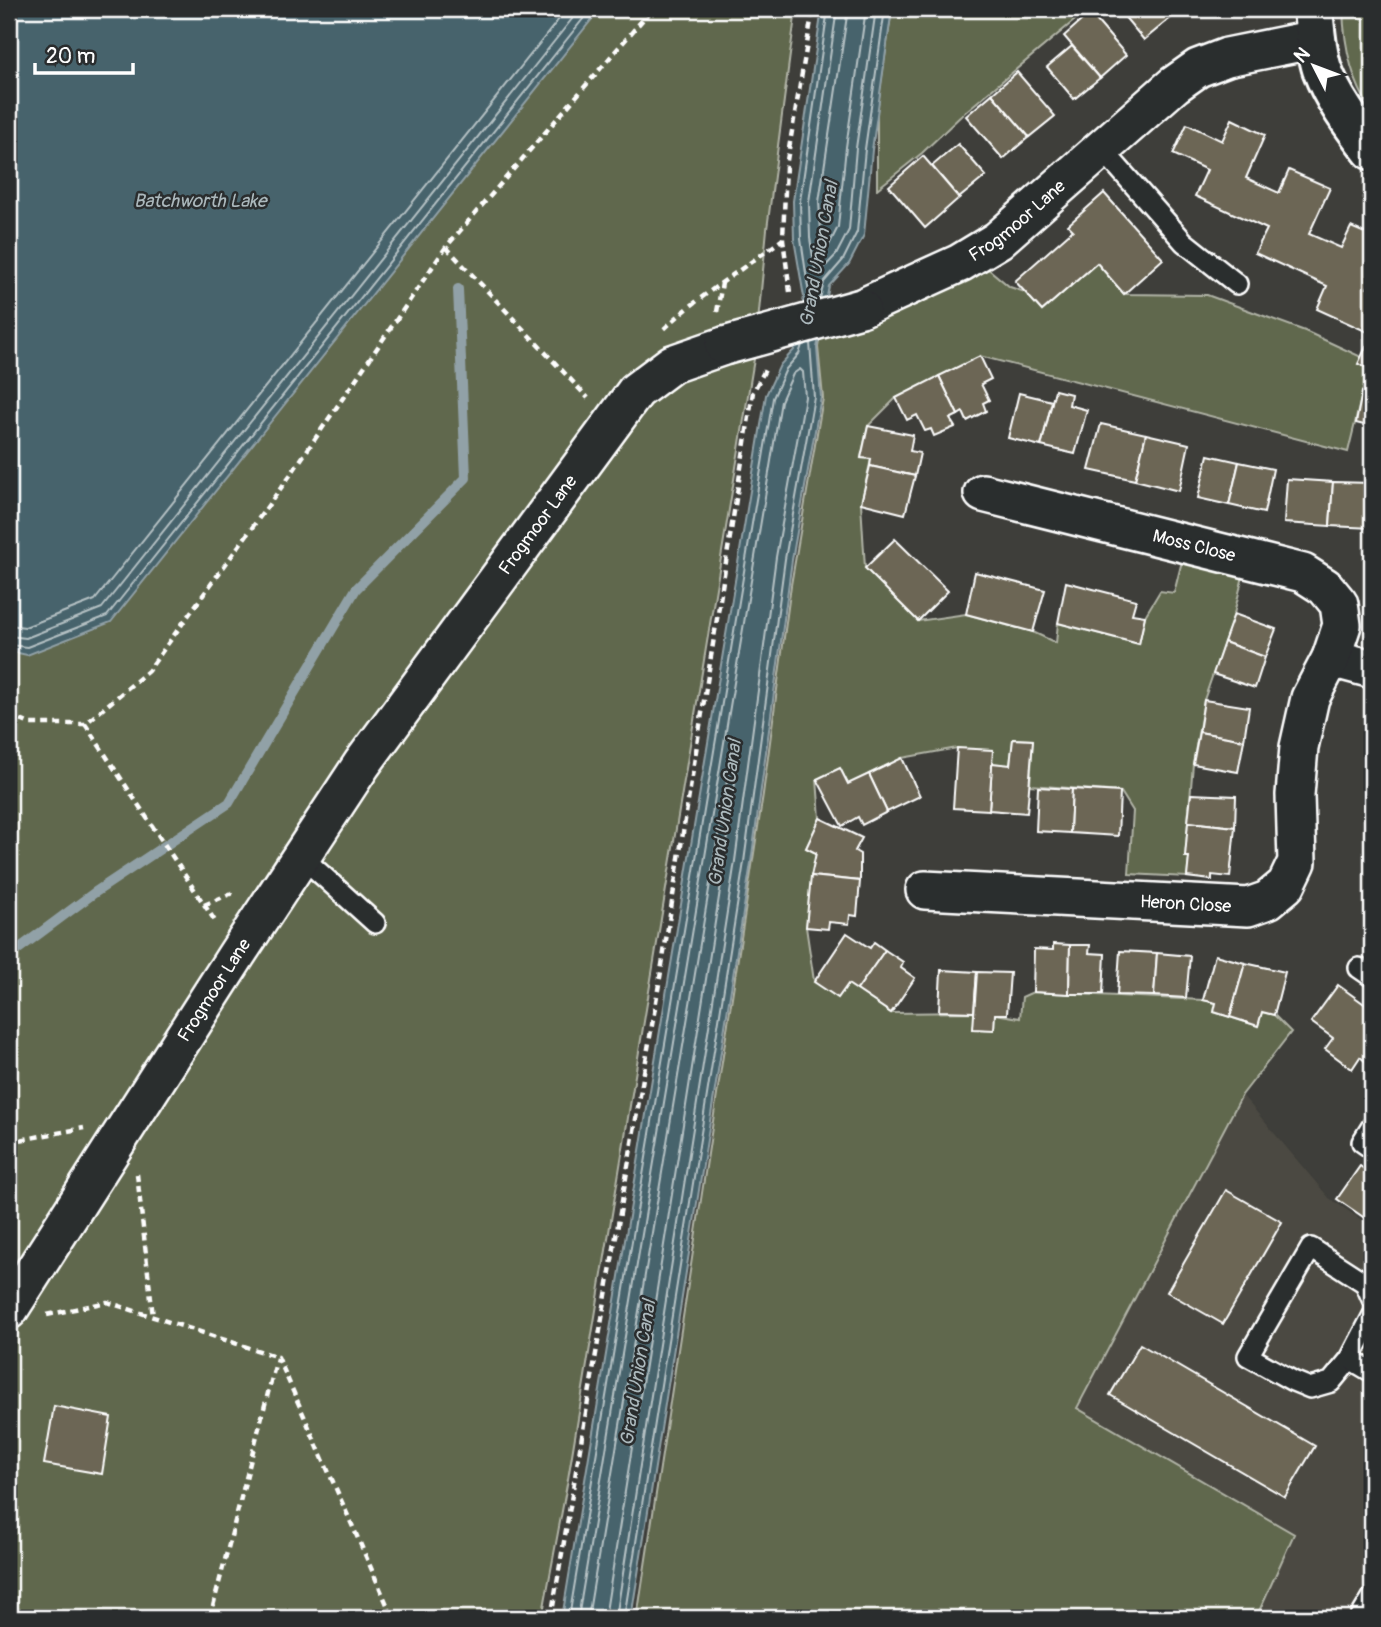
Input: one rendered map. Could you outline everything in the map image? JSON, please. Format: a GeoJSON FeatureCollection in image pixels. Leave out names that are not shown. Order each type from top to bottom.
{"type":"FeatureCollection","features":[{"type":"Feature","properties":{"kind":"street","name":"Frogmoor Lane"},"geometry":{"type":"LineString","coordinates":[[9,1310],[362,764],[636,391],[672,364],[724,346],[861,308],[960,263],[998,240],[1174,85],[1198,68],[1314,24]]}},
{"type":"Feature","properties":{"kind":"street"},"geometry":{"type":"LineString","coordinates":[[1314,24],[1322,69],[1337,100],[1372,150]]}},
{"type":"Feature","properties":{"kind":"street","name":"Moss Close"},"geometry":{"type":"LineString","coordinates":[[983,493],[1303,573],[1325,587],[1339,604],[1342,625],[1331,658]]}},
{"type":"Feature","properties":{"kind":"street"},"geometry":{"type":"LineString","coordinates":[[1331,658],[1372,669]]}},
{"type":"Feature","properties":{"kind":"street","name":"Heron Close"},"geometry":{"type":"LineString","coordinates":[[925,890],[1248,907],[1268,900],[1286,885],[1297,862],[1295,795],[1298,747],[1310,698],[1331,658]]}},
{"type":"Feature","properties":{"kind":"lane"},"geometry":{"type":"LineString","coordinates":[[1102,149],[1184,242],[1237,284]]}},
{"type":"Feature","properties":{"kind":"lane"},"geometry":{"type":"LineString","coordinates":[[301,856],[375,923]]}},
{"type":"Feature","properties":{"kind":"lane"},"geometry":{"type":"LineString","coordinates":[[1372,1126],[1362,1142],[1372,1149]]}},
{"type":"Feature","properties":{"kind":"lane"},"geometry":{"type":"LineString","coordinates":[[1372,1299],[1365,1283],[1311,1248],[1248,1356],[1310,1388],[1331,1382],[1350,1359],[1372,1317]]}},
{"type":"Feature","properties":{"kind":"lane"},"geometry":{"type":"LineString","coordinates":[[1350,1359],[1372,1371]]}},
{"type":"Feature","properties":{"kind":"lane"},"geometry":{"type":"LineString","coordinates":[[1360,1618],[1372,1598]]}},
{"type":"Feature","properties":{"kind":"path"},"geometry":{"type":"LineString","coordinates":[[9,715],[30,724],[85,724],[148,671],[291,474],[446,247],[652,9]]}},
{"type":"Feature","properties":{"kind":"path"},"geometry":{"type":"LineString","coordinates":[[790,294],[783,239],[786,166],[813,9]]}},
{"type":"Feature","properties":{"kind":"path"},"geometry":{"type":"LineString","coordinates":[[657,336],[702,296],[783,239]]}},
{"type":"Feature","properties":{"kind":"path"},"geometry":{"type":"LineString","coordinates":[[446,247],[612,424]]}},
{"type":"Feature","properties":{"kind":"path"},"geometry":{"type":"LineString","coordinates":[[551,1618],[659,984],[753,392],[771,358]]}},
{"type":"Feature","properties":{"kind":"path"},"geometry":{"type":"LineString","coordinates":[[85,724],[237,954]]}},
{"type":"Feature","properties":{"kind":"path"},"geometry":{"type":"LineString","coordinates":[[9,1142],[130,1119]]}},
{"type":"Feature","properties":{"kind":"path"},"geometry":{"type":"LineString","coordinates":[[136,1172],[153,1317]]}},
{"type":"Feature","properties":{"kind":"path"},"geometry":{"type":"LineString","coordinates":[[46,1315],[107,1302],[278,1357],[393,1618]]}},
{"type":"Feature","properties":{"kind":"path"},"geometry":{"type":"LineString","coordinates":[[210,1618],[278,1357]]}},
{"type":"Feature","properties":{"kind":"shaded area"},"geometry":{"type":"Polygon","coordinates":[[[1242,1095],[1329,1198],[1372,1227],[1372,1618],[1256,1618],[1293,1534],[1077,1409],[1242,1095]]]}},
{"type":"Feature","properties":{"kind":"green space"},"geometry":{"type":"Polygon","coordinates":[[[9,9],[796,9],[767,229],[755,353],[568,1479],[542,1618],[9,1618],[9,9]]]}},
{"type":"Feature","properties":{"kind":"green space"},"geometry":{"type":"Polygon","coordinates":[[[892,9],[1097,9],[1087,10],[877,189],[877,111],[892,9]]]}},
{"type":"Feature","properties":{"kind":"green space"},"geometry":{"type":"Polygon","coordinates":[[[1343,9],[1372,9],[1372,111],[1350,62],[1343,9]]]}},
{"type":"Feature","properties":{"kind":"green space"},"geometry":{"type":"Polygon","coordinates":[[[1097,263],[1124,294],[1207,295],[1305,331],[1370,361],[1348,452],[980,356],[896,398],[868,426],[861,457],[871,459],[861,503],[865,568],[918,621],[966,614],[1033,632],[1056,643],[1058,623],[1139,644],[1145,616],[1160,591],[1174,593],[1182,561],[1243,576],[1234,614],[1204,700],[1193,764],[1185,857],[1189,857],[1187,877],[1129,874],[1133,811],[1121,792],[1030,785],[1033,740],[1013,739],[1010,765],[992,763],[957,748],[902,758],[848,784],[840,768],[817,779],[820,818],[806,848],[816,853],[806,927],[814,981],[838,998],[848,984],[891,1013],[974,1012],[974,1028],[995,1014],[1020,1018],[1022,997],[1033,992],[1203,1000],[1216,1003],[1214,1012],[1258,1026],[1262,1012],[1274,1015],[1291,1032],[1242,1095],[1077,1408],[1294,1534],[1256,1618],[637,1618],[763,794],[791,585],[823,398],[818,347],[821,330],[986,267],[1010,287],[1025,292],[1042,311],[1097,263]]]}},
{"type":"Feature","properties":{"kind":"water","name":"Batchworth Lake"},"geometry":{"type":"Polygon","coordinates":[[[9,9],[600,9],[111,622],[27,655],[9,651],[9,9]]]}},
{"type":"Feature","properties":{"kind":"water","name":"Grand Union Canal"},"geometry":{"type":"Polygon","coordinates":[[[822,9],[892,9],[872,150],[864,235],[849,264],[829,286],[817,348],[821,397],[792,560],[751,863],[631,1618],[562,1618],[766,395],[780,365],[794,350],[804,297],[794,239],[793,201],[822,9]]]}},
{"type":"Feature","properties":{"kind":"building"},"geometry":{"type":"Polygon","coordinates":[[[1118,9],[1164,9],[1172,17],[1144,40],[1118,9]]]}},
{"type":"Feature","properties":{"kind":"building"},"geometry":{"type":"Polygon","coordinates":[[[1090,13],[1126,55],[1100,78],[1064,36],[1090,13]]]}},
{"type":"Feature","properties":{"kind":"building"},"geometry":{"type":"Polygon","coordinates":[[[1072,46],[1100,78],[1074,99],[1047,67],[1072,46]]]}},
{"type":"Feature","properties":{"kind":"building"},"geometry":{"type":"Polygon","coordinates":[[[1017,72],[1055,116],[1029,137],[992,94],[1017,72]]]}},
{"type":"Feature","properties":{"kind":"building"},"geometry":{"type":"Polygon","coordinates":[[[992,94],[1029,137],[1003,159],[966,116],[992,94]]]}},
{"type":"Feature","properties":{"kind":"building"},"geometry":{"type":"Polygon","coordinates":[[[1232,119],[1265,135],[1246,178],[1279,193],[1289,170],[1330,188],[1309,234],[1341,248],[1351,227],[1372,236],[1372,277],[1367,288],[1372,291],[1372,334],[1317,309],[1327,286],[1255,253],[1267,229],[1195,196],[1207,170],[1173,154],[1187,124],[1222,141],[1232,119]]]}},
{"type":"Feature","properties":{"kind":"building"},"geometry":{"type":"Polygon","coordinates":[[[958,144],[986,176],[959,198],[932,166],[958,144]]]}},
{"type":"Feature","properties":{"kind":"building"},"geometry":{"type":"Polygon","coordinates":[[[923,156],[959,198],[925,228],[889,186],[923,156]]]}},
{"type":"Feature","properties":{"kind":"building"},"geometry":{"type":"Polygon","coordinates":[[[1104,193],[1163,259],[1124,294],[1097,263],[1042,311],[1015,281],[1073,230],[1068,225],[1104,193]]]}},
{"type":"Feature","properties":{"kind":"building"},"geometry":{"type":"Polygon","coordinates":[[[1370,338],[1372,339],[1372,370],[1358,364],[1370,338]]]}},
{"type":"Feature","properties":{"kind":"building"},"geometry":{"type":"Polygon","coordinates":[[[980,356],[991,379],[981,384],[989,400],[983,403],[986,411],[967,421],[963,412],[958,415],[939,376],[980,356]]]}},
{"type":"Feature","properties":{"kind":"building"},"geometry":{"type":"Polygon","coordinates":[[[939,376],[958,415],[950,419],[955,427],[934,436],[931,429],[925,431],[917,415],[907,420],[896,398],[939,376]]]}},
{"type":"Feature","properties":{"kind":"building"},"geometry":{"type":"Polygon","coordinates":[[[1055,390],[1071,394],[1069,405],[1087,410],[1075,454],[1041,446],[1055,390]]]}},
{"type":"Feature","properties":{"kind":"building"},"geometry":{"type":"Polygon","coordinates":[[[1362,392],[1372,396],[1372,427],[1356,423],[1362,392]]]}},
{"type":"Feature","properties":{"kind":"building"},"geometry":{"type":"Polygon","coordinates":[[[1019,393],[1052,401],[1041,446],[1008,438],[1019,393]]]}},
{"type":"Feature","properties":{"kind":"building"},"geometry":{"type":"Polygon","coordinates":[[[1101,424],[1146,434],[1135,480],[1089,470],[1101,424]]]}},
{"type":"Feature","properties":{"kind":"building"},"geometry":{"type":"Polygon","coordinates":[[[868,426],[913,435],[910,451],[920,453],[915,476],[870,466],[871,459],[861,458],[868,426]]]}},
{"type":"Feature","properties":{"kind":"building"},"geometry":{"type":"Polygon","coordinates":[[[1146,434],[1189,444],[1179,491],[1135,480],[1146,434]]]}},
{"type":"Feature","properties":{"kind":"building"},"geometry":{"type":"Polygon","coordinates":[[[1208,455],[1239,462],[1229,505],[1198,498],[1208,455]]]}},
{"type":"Feature","properties":{"kind":"building"},"geometry":{"type":"Polygon","coordinates":[[[1239,462],[1273,469],[1264,513],[1229,505],[1239,462]]]}},
{"type":"Feature","properties":{"kind":"building"},"geometry":{"type":"Polygon","coordinates":[[[870,466],[915,476],[905,514],[861,503],[870,466]]]}},
{"type":"Feature","properties":{"kind":"building"},"geometry":{"type":"Polygon","coordinates":[[[1287,479],[1333,482],[1330,526],[1284,523],[1287,479]]]}},
{"type":"Feature","properties":{"kind":"building"},"geometry":{"type":"Polygon","coordinates":[[[1333,482],[1372,483],[1372,528],[1330,526],[1333,482]]]}},
{"type":"Feature","properties":{"kind":"building"},"geometry":{"type":"Polygon","coordinates":[[[895,539],[948,591],[918,621],[865,568],[895,539]]]}},
{"type":"Feature","properties":{"kind":"building"},"geometry":{"type":"Polygon","coordinates":[[[975,572],[1045,590],[1033,632],[966,614],[975,572]]]}},
{"type":"Feature","properties":{"kind":"building"},"geometry":{"type":"Polygon","coordinates":[[[1066,582],[1136,600],[1132,614],[1145,616],[1139,644],[1058,623],[1066,582]]]}},
{"type":"Feature","properties":{"kind":"building"},"geometry":{"type":"Polygon","coordinates":[[[1234,614],[1276,629],[1265,657],[1224,642],[1234,614]]]}},
{"type":"Feature","properties":{"kind":"building"},"geometry":{"type":"Polygon","coordinates":[[[1224,642],[1265,657],[1255,688],[1213,674],[1224,642]]]}},
{"type":"Feature","properties":{"kind":"building"},"geometry":{"type":"Polygon","coordinates":[[[1204,700],[1249,707],[1244,740],[1199,732],[1204,700]]]}},
{"type":"Feature","properties":{"kind":"building"},"geometry":{"type":"Polygon","coordinates":[[[1199,732],[1244,740],[1238,772],[1193,764],[1199,732]]]}},
{"type":"Feature","properties":{"kind":"building"},"geometry":{"type":"Polygon","coordinates":[[[1013,739],[1033,740],[1027,813],[989,810],[992,763],[1010,765],[1013,739]]]}},
{"type":"Feature","properties":{"kind":"building"},"geometry":{"type":"Polygon","coordinates":[[[957,748],[993,750],[989,810],[953,808],[957,748]]]}},
{"type":"Feature","properties":{"kind":"building"},"geometry":{"type":"Polygon","coordinates":[[[902,758],[920,796],[887,812],[869,774],[902,758]]]}},
{"type":"Feature","properties":{"kind":"building"},"geometry":{"type":"Polygon","coordinates":[[[840,768],[848,784],[869,774],[887,812],[862,825],[858,817],[842,826],[817,779],[840,768]]]}},
{"type":"Feature","properties":{"kind":"building"},"geometry":{"type":"Polygon","coordinates":[[[1038,787],[1072,789],[1070,833],[1036,831],[1038,787]]]}},
{"type":"Feature","properties":{"kind":"building"},"geometry":{"type":"Polygon","coordinates":[[[1072,789],[1120,792],[1118,836],[1070,833],[1072,789]]]}},
{"type":"Feature","properties":{"kind":"building"},"geometry":{"type":"Polygon","coordinates":[[[1191,794],[1236,796],[1235,827],[1188,822],[1191,794]]]}},
{"type":"Feature","properties":{"kind":"building"},"geometry":{"type":"Polygon","coordinates":[[[820,818],[862,838],[855,851],[860,854],[860,881],[811,876],[816,853],[806,848],[820,818]]]}},
{"type":"Feature","properties":{"kind":"building"},"geometry":{"type":"Polygon","coordinates":[[[1188,822],[1235,827],[1230,877],[1212,875],[1212,880],[1187,877],[1189,857],[1185,857],[1188,822]]]}},
{"type":"Feature","properties":{"kind":"building"},"geometry":{"type":"Polygon","coordinates":[[[811,876],[860,881],[857,916],[850,915],[849,924],[829,922],[828,929],[806,927],[811,876]]]}},
{"type":"Feature","properties":{"kind":"building"},"geometry":{"type":"Polygon","coordinates":[[[847,933],[870,948],[874,942],[885,950],[857,990],[848,984],[838,998],[814,982],[847,933]]]}},
{"type":"Feature","properties":{"kind":"building"},"geometry":{"type":"Polygon","coordinates":[[[1053,944],[1070,945],[1069,994],[1033,992],[1034,949],[1053,950],[1053,944]]]}},
{"type":"Feature","properties":{"kind":"building"},"geometry":{"type":"Polygon","coordinates":[[[1070,945],[1090,945],[1089,953],[1105,954],[1103,994],[1069,994],[1070,945]]]}},
{"type":"Feature","properties":{"kind":"building"},"geometry":{"type":"Polygon","coordinates":[[[885,950],[903,962],[901,968],[915,978],[891,1013],[857,990],[885,950]]]}},
{"type":"Feature","properties":{"kind":"building"},"geometry":{"type":"Polygon","coordinates":[[[1120,951],[1157,953],[1154,996],[1117,995],[1120,951]]]}},
{"type":"Feature","properties":{"kind":"building"},"geometry":{"type":"Polygon","coordinates":[[[1157,953],[1190,956],[1186,998],[1154,996],[1157,953]]]}},
{"type":"Feature","properties":{"kind":"building"},"geometry":{"type":"Polygon","coordinates":[[[1215,955],[1245,963],[1230,1017],[1214,1012],[1216,1003],[1203,1000],[1215,955]]]}},
{"type":"Feature","properties":{"kind":"building"},"geometry":{"type":"Polygon","coordinates":[[[1245,963],[1285,972],[1274,1015],[1262,1012],[1258,1026],[1230,1017],[1245,963]]]}},
{"type":"Feature","properties":{"kind":"building"},"geometry":{"type":"Polygon","coordinates":[[[941,970],[977,972],[974,1012],[939,1011],[941,970]]]}},
{"type":"Feature","properties":{"kind":"building"},"geometry":{"type":"Polygon","coordinates":[[[977,972],[1010,973],[1007,1014],[995,1014],[994,1030],[973,1029],[977,972]]]}},
{"type":"Feature","properties":{"kind":"building"},"geometry":{"type":"Polygon","coordinates":[[[1338,985],[1370,1008],[1372,1005],[1372,1067],[1360,1057],[1352,1069],[1325,1049],[1333,1038],[1311,1022],[1338,985]]]}},
{"type":"Feature","properties":{"kind":"building"},"geometry":{"type":"Polygon","coordinates":[[[1360,1166],[1372,1175],[1372,1223],[1337,1199],[1360,1166]]]}},
{"type":"Feature","properties":{"kind":"building"},"geometry":{"type":"Polygon","coordinates":[[[1226,1190],[1282,1222],[1223,1324],[1167,1292],[1226,1190]]]}},
{"type":"Feature","properties":{"kind":"building"},"geometry":{"type":"Polygon","coordinates":[[[1140,1344],[1315,1446],[1285,1497],[1110,1395],[1140,1344]]]}},
{"type":"Feature","properties":{"kind":"building"},"geometry":{"type":"Polygon","coordinates":[[[54,1406],[111,1417],[102,1474],[44,1464],[54,1406]]]}},
{"type":"Feature","properties":{"kind":"waterway"},"geometry":{"type":"LineString","coordinates":[[9,956],[94,893],[229,803],[356,589],[466,478],[458,289]]}}]}
